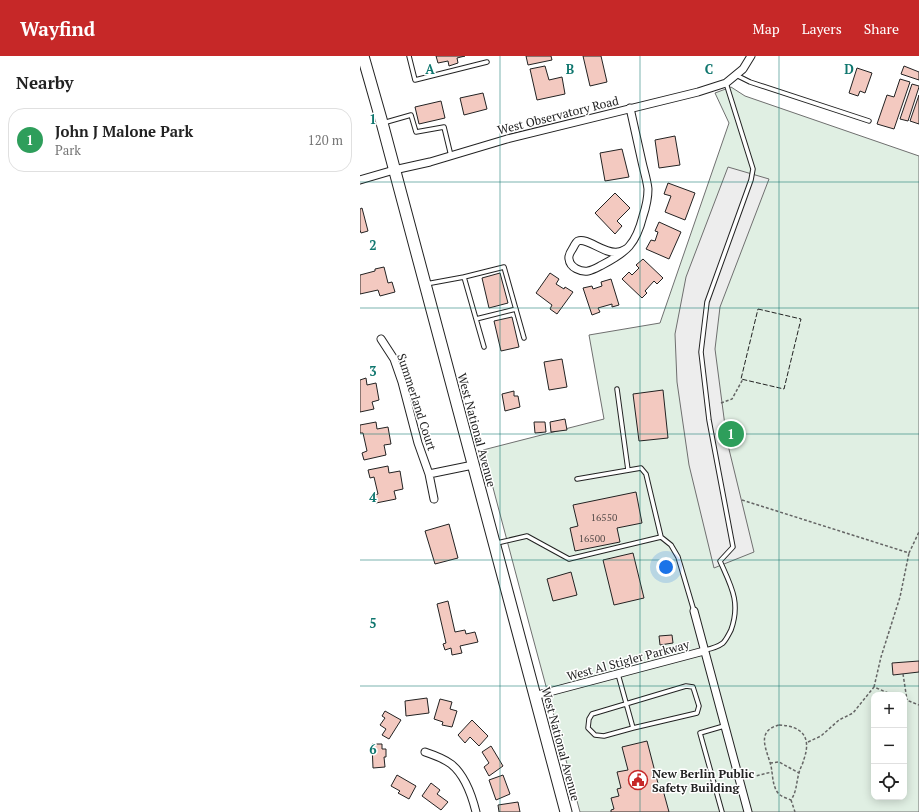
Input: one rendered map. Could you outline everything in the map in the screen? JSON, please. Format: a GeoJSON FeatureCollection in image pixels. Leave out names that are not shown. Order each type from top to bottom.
{"type":"FeatureCollection","features":[{"type":"Feature","properties":{"kind":"main road","name":"West National Avenue"},"geometry":{"type":"LineString","coordinates":[[362,56],[382,123],[566,812]]}},
{"type":"Feature","properties":{"kind":"street","name":"West Observatory Road"},"geometry":{"type":"LineString","coordinates":[[360,180],[394,170],[430,162],[507,139],[698,92],[726,83],[743,69],[751,56]]}},
{"type":"Feature","properties":{"kind":"street"},"geometry":{"type":"LineString","coordinates":[[626,249],[612,253],[583,240],[578,241],[570,253],[570,264],[574,268],[587,271],[618,257],[626,249],[632,243],[642,222],[648,189],[630,108]]}},
{"type":"Feature","properties":{"kind":"street","name":"Summerland Court"},"geometry":{"type":"LineString","coordinates":[[381,339],[394,359],[402,382],[434,499]]}},
{"type":"Feature","properties":{"kind":"street"},"geometry":{"type":"LineString","coordinates":[[428,474],[473,465]]}},
{"type":"Feature","properties":{"kind":"street","name":"West Al Stigler Parkway"},"geometry":{"type":"LineString","coordinates":[[694,611],[748,812]]}},
{"type":"Feature","properties":{"kind":"street","name":"West Al Stigler Parkway"},"geometry":{"type":"LineString","coordinates":[[534,696],[704,651]]}},
{"type":"Feature","properties":{"kind":"street"},"geometry":{"type":"LineString","coordinates":[[425,752],[446,761],[457,770],[465,782],[476,812]]}},
{"type":"Feature","properties":{"kind":"lane"},"geometry":{"type":"LineString","coordinates":[[409,56],[415,80],[487,62]]}},
{"type":"Feature","properties":{"kind":"lane"},"geometry":{"type":"LineString","coordinates":[[736,75],[750,82],[869,121]]}},
{"type":"Feature","properties":{"kind":"lane"},"geometry":{"type":"LineString","coordinates":[[704,651],[723,643],[734,620],[735,605],[734,594],[720,561],[733,547],[708,420],[701,352],[707,302],[751,180],[753,169],[726,83]]}},
{"type":"Feature","properties":{"kind":"lane"},"geometry":{"type":"LineString","coordinates":[[382,123],[411,115],[416,132],[444,126],[451,156]]}},
{"type":"Feature","properties":{"kind":"lane"},"geometry":{"type":"LineString","coordinates":[[425,284],[464,277],[504,267],[524,338]]}},
{"type":"Feature","properties":{"kind":"lane"},"geometry":{"type":"LineString","coordinates":[[464,277],[484,347]]}},
{"type":"Feature","properties":{"kind":"lane"},"geometry":{"type":"LineString","coordinates":[[476,319],[516,309]]}},
{"type":"Feature","properties":{"kind":"lane"},"geometry":{"type":"LineString","coordinates":[[617,389],[628,470]]}},
{"type":"Feature","properties":{"kind":"lane"},"geometry":{"type":"LineString","coordinates":[[577,479],[641,468],[646,474],[661,537],[671,545],[678,557],[694,611]]}},
{"type":"Feature","properties":{"kind":"lane"},"geometry":{"type":"LineString","coordinates":[[494,543],[527,536],[569,559],[661,537]]}},
{"type":"Feature","properties":{"kind":"lane"},"geometry":{"type":"LineString","coordinates":[[618,674],[633,728]]}},
{"type":"Feature","properties":{"kind":"lane"},"geometry":{"type":"LineString","coordinates":[[686,686],[693,687],[699,706],[697,713],[633,728],[604,736],[596,735],[588,728],[588,719],[592,714],[626,703],[686,686]]}},
{"type":"Feature","properties":{"kind":"lane"},"geometry":{"type":"LineString","coordinates":[[722,812],[700,733],[724,726]]}},
{"type":"Feature","properties":{"kind":"path"},"geometry":{"type":"LineString","coordinates":[[721,403],[732,399],[743,379]]}},
{"type":"Feature","properties":{"kind":"path"},"geometry":{"type":"LineString","coordinates":[[742,500],[909,553]]}},
{"type":"Feature","properties":{"kind":"path"},"geometry":{"type":"LineString","coordinates":[[807,742],[821,736],[839,720],[853,713],[874,687],[881,657],[900,597],[909,553],[919,532]]}},
{"type":"Feature","properties":{"kind":"path"},"geometry":{"type":"LineString","coordinates":[[903,674],[904,692]]}},
{"type":"Feature","properties":{"kind":"path"},"geometry":{"type":"LineString","coordinates":[[874,687],[886,692]]}},
{"type":"Feature","properties":{"kind":"path"},"geometry":{"type":"LineString","coordinates":[[907,701],[919,705]]}},
{"type":"Feature","properties":{"kind":"path"},"geometry":{"type":"LineString","coordinates":[[791,800],[778,793],[773,783],[770,763],[765,748],[764,740],[766,733],[771,727],[779,725],[794,727],[801,732],[807,742],[805,758],[799,774],[797,786],[791,800],[794,812]]}},
{"type":"Feature","properties":{"kind":"path"},"geometry":{"type":"LineString","coordinates":[[770,763],[779,762],[799,774]]}},
{"type":"Feature","properties":{"kind":"path"},"geometry":{"type":"LineString","coordinates":[[739,780],[772,772]]}},
{"type":"Feature","properties":{"kind":"green space"},"geometry":{"type":"Polygon","coordinates":[[[731,87],[745,96],[919,156],[919,812],[580,812],[483,450],[604,419],[589,335],[660,323],[729,123],[715,93],[731,87]]]}},
{"type":"Feature","properties":{"kind":"shaded area"},"geometry":{"type":"Polygon","coordinates":[[[728,167],[769,179],[720,307],[715,349],[727,441],[754,552],[714,568],[689,465],[677,382],[675,334],[686,277],[728,167]]]}},
{"type":"Feature","properties":{"kind":"building"},"geometry":{"type":"Polygon","coordinates":[[[436,56],[465,56],[457,58],[458,63],[449,66],[448,61],[438,63],[436,56]]]}},
{"type":"Feature","properties":{"kind":"building"},"geometry":{"type":"Polygon","coordinates":[[[526,56],[551,56],[552,60],[528,65],[526,56]]]}},
{"type":"Feature","properties":{"kind":"building"},"geometry":{"type":"Polygon","coordinates":[[[583,56],[601,56],[607,82],[590,86],[583,56]]]}},
{"type":"Feature","properties":{"kind":"building"},"geometry":{"type":"Polygon","coordinates":[[[545,66],[549,80],[562,77],[565,94],[537,100],[530,69],[545,66]]]}},
{"type":"Feature","properties":{"kind":"building"},"geometry":{"type":"Polygon","coordinates":[[[904,66],[919,72],[919,80],[901,74],[904,66]]]}},
{"type":"Feature","properties":{"kind":"building"},"geometry":{"type":"Polygon","coordinates":[[[857,68],[872,73],[865,93],[860,91],[858,96],[849,93],[857,68]]]}},
{"type":"Feature","properties":{"kind":"building"},"geometry":{"type":"Polygon","coordinates":[[[900,79],[910,82],[894,129],[877,124],[887,95],[894,97],[900,79]]]}},
{"type":"Feature","properties":{"kind":"building"},"geometry":{"type":"Polygon","coordinates":[[[912,84],[919,87],[908,121],[900,119],[912,84]]]}},
{"type":"Feature","properties":{"kind":"building"},"geometry":{"type":"Polygon","coordinates":[[[483,93],[487,109],[464,115],[460,98],[483,93]]]}},
{"type":"Feature","properties":{"kind":"building"},"geometry":{"type":"Polygon","coordinates":[[[919,95],[919,124],[910,121],[919,95]]]}},
{"type":"Feature","properties":{"kind":"building"},"geometry":{"type":"Polygon","coordinates":[[[441,101],[445,118],[419,124],[415,107],[441,101]]]}},
{"type":"Feature","properties":{"kind":"building"},"geometry":{"type":"Polygon","coordinates":[[[675,136],[680,165],[659,168],[655,140],[675,136]]]}},
{"type":"Feature","properties":{"kind":"building"},"geometry":{"type":"Polygon","coordinates":[[[622,149],[629,177],[605,181],[600,153],[622,149]]]}},
{"type":"Feature","properties":{"kind":"building"},"geometry":{"type":"Polygon","coordinates":[[[668,183],[695,193],[685,220],[665,212],[671,196],[664,194],[668,183]]]}},
{"type":"Feature","properties":{"kind":"building"},"geometry":{"type":"Polygon","coordinates":[[[615,193],[630,208],[617,221],[622,226],[615,234],[595,213],[615,193]]]}},
{"type":"Feature","properties":{"kind":"building"},"geometry":{"type":"Polygon","coordinates":[[[362,208],[368,231],[361,233],[360,209],[362,208]]]}},
{"type":"Feature","properties":{"kind":"building"},"geometry":{"type":"Polygon","coordinates":[[[659,222],[681,232],[669,259],[646,249],[651,240],[655,241],[658,232],[655,231],[659,222]]]}},
{"type":"Feature","properties":{"kind":"building"},"geometry":{"type":"Polygon","coordinates":[[[643,259],[663,278],[657,284],[654,281],[645,291],[647,293],[642,298],[622,279],[629,272],[632,275],[639,268],[636,265],[643,259]]]}},
{"type":"Feature","properties":{"kind":"building"},"geometry":{"type":"Polygon","coordinates":[[[384,267],[388,283],[392,282],[395,292],[380,296],[378,290],[360,294],[360,275],[384,267]]]}},
{"type":"Feature","properties":{"kind":"building"},"geometry":{"type":"Polygon","coordinates":[[[500,273],[508,303],[489,308],[482,278],[500,273]]]}},
{"type":"Feature","properties":{"kind":"building"},"geometry":{"type":"Polygon","coordinates":[[[550,273],[559,279],[556,284],[573,292],[557,314],[550,309],[552,305],[536,293],[550,273]]]}},
{"type":"Feature","properties":{"kind":"building"},"geometry":{"type":"Polygon","coordinates":[[[611,279],[619,305],[612,307],[612,304],[598,308],[600,312],[592,315],[583,288],[592,286],[593,289],[602,286],[601,282],[611,279]]]}},
{"type":"Feature","properties":{"kind":"building"},"geometry":{"type":"Polygon","coordinates":[[[512,317],[519,347],[501,351],[494,321],[512,317]]]}},
{"type":"Feature","properties":{"kind":"building"},"geometry":{"type":"Polygon","coordinates":[[[562,359],[567,387],[549,390],[544,362],[562,359]]]}},
{"type":"Feature","properties":{"kind":"building"},"geometry":{"type":"Polygon","coordinates":[[[366,378],[367,385],[376,383],[379,400],[372,402],[374,409],[360,412],[360,380],[366,378]]]}},
{"type":"Feature","properties":{"kind":"building"},"geometry":{"type":"Polygon","coordinates":[[[663,390],[668,438],[639,441],[633,394],[663,390]]]}},
{"type":"Feature","properties":{"kind":"building"},"geometry":{"type":"Polygon","coordinates":[[[514,391],[514,396],[518,396],[520,407],[505,411],[502,394],[514,391]]]}},
{"type":"Feature","properties":{"kind":"building"},"geometry":{"type":"Polygon","coordinates":[[[565,419],[567,430],[551,432],[550,422],[565,419]]]}},
{"type":"Feature","properties":{"kind":"building"},"geometry":{"type":"Polygon","coordinates":[[[376,422],[377,429],[388,427],[391,444],[384,445],[386,455],[364,460],[362,453],[367,451],[363,433],[360,433],[360,425],[376,422]]]}},
{"type":"Feature","properties":{"kind":"building"},"geometry":{"type":"Polygon","coordinates":[[[534,422],[545,422],[546,432],[535,433],[534,422]]]}},
{"type":"Feature","properties":{"kind":"building"},"geometry":{"type":"Polygon","coordinates":[[[388,466],[389,473],[400,471],[403,489],[394,491],[396,499],[376,503],[375,495],[378,494],[374,477],[370,478],[368,470],[388,466]]]}},
{"type":"Feature","properties":{"kind":"building"},"geometry":{"type":"Polygon","coordinates":[[[636,492],[642,523],[617,528],[620,542],[575,551],[570,528],[578,526],[573,505],[636,492]]]}},
{"type":"Feature","properties":{"kind":"building"},"geometry":{"type":"Polygon","coordinates":[[[449,524],[458,558],[435,564],[425,531],[449,524]]]}},
{"type":"Feature","properties":{"kind":"building"},"geometry":{"type":"Polygon","coordinates":[[[633,553],[644,598],[614,605],[603,560],[633,553]]]}},
{"type":"Feature","properties":{"kind":"building"},"geometry":{"type":"Polygon","coordinates":[[[571,572],[577,595],[553,601],[547,579],[571,572]]]}},
{"type":"Feature","properties":{"kind":"building"},"geometry":{"type":"Polygon","coordinates":[[[448,601],[455,632],[465,630],[466,634],[475,632],[478,642],[460,646],[462,653],[452,655],[451,648],[445,650],[443,644],[446,643],[437,604],[448,601]]]}},
{"type":"Feature","properties":{"kind":"building"},"geometry":{"type":"Polygon","coordinates":[[[672,635],[673,643],[660,645],[659,636],[672,635]]]}},
{"type":"Feature","properties":{"kind":"building"},"geometry":{"type":"Polygon","coordinates":[[[919,661],[919,672],[893,675],[892,663],[919,661]]]}},
{"type":"Feature","properties":{"kind":"building"},"geometry":{"type":"Polygon","coordinates":[[[427,698],[429,713],[406,716],[405,701],[427,698]]]}},
{"type":"Feature","properties":{"kind":"building"},"geometry":{"type":"Polygon","coordinates":[[[440,699],[452,702],[450,709],[457,711],[452,727],[442,725],[443,722],[434,719],[440,699]]]}},
{"type":"Feature","properties":{"kind":"building"},"geometry":{"type":"Polygon","coordinates":[[[385,711],[401,720],[389,739],[382,735],[386,729],[380,725],[385,718],[382,716],[385,711]]]}},
{"type":"Feature","properties":{"kind":"building"},"geometry":{"type":"Polygon","coordinates":[[[472,720],[488,736],[479,746],[470,737],[465,743],[458,735],[472,720]]]}},
{"type":"Feature","properties":{"kind":"building","name":"New Berlin Public Safety Building"},"geometry":{"type":"Polygon","coordinates":[[[647,741],[660,791],[663,790],[669,812],[611,812],[611,810],[614,809],[611,798],[619,796],[617,789],[621,788],[617,772],[628,770],[622,747],[647,741]]]}},
{"type":"Feature","properties":{"kind":"building"},"geometry":{"type":"Polygon","coordinates":[[[372,744],[382,744],[382,749],[386,749],[386,757],[384,757],[385,767],[373,768],[372,744]]]}},
{"type":"Feature","properties":{"kind":"building"},"geometry":{"type":"Polygon","coordinates":[[[491,746],[503,766],[489,776],[484,767],[489,763],[482,752],[491,746]]]}},
{"type":"Feature","properties":{"kind":"building"},"geometry":{"type":"Polygon","coordinates":[[[397,775],[416,786],[409,799],[398,793],[400,791],[391,786],[397,775]]]}},
{"type":"Feature","properties":{"kind":"building"},"geometry":{"type":"Polygon","coordinates":[[[503,775],[510,794],[496,800],[489,780],[503,775]]]}},
{"type":"Feature","properties":{"kind":"building"},"geometry":{"type":"Polygon","coordinates":[[[431,783],[440,790],[437,794],[448,802],[441,810],[422,796],[431,783]]]}},
{"type":"Feature","properties":{"kind":"building"},"geometry":{"type":"Polygon","coordinates":[[[518,802],[520,812],[499,812],[498,805],[518,802]]]}},
{"type":"Feature","properties":{"kind":"fence"},"geometry":{"type":"LineString","coordinates":[[758,309],[801,319],[784,389],[741,379],[758,309]]}},
{"type":"Feature","properties":{"kind":"place","name":"John J Malone Park"},"geometry":{"type":"Point","coordinates":[731,434]}},
{"type":"Feature","properties":{"kind":"place","name":"New Berlin Public Safety Building"},"geometry":{"type":"Point","coordinates":[638,780]}}]}
